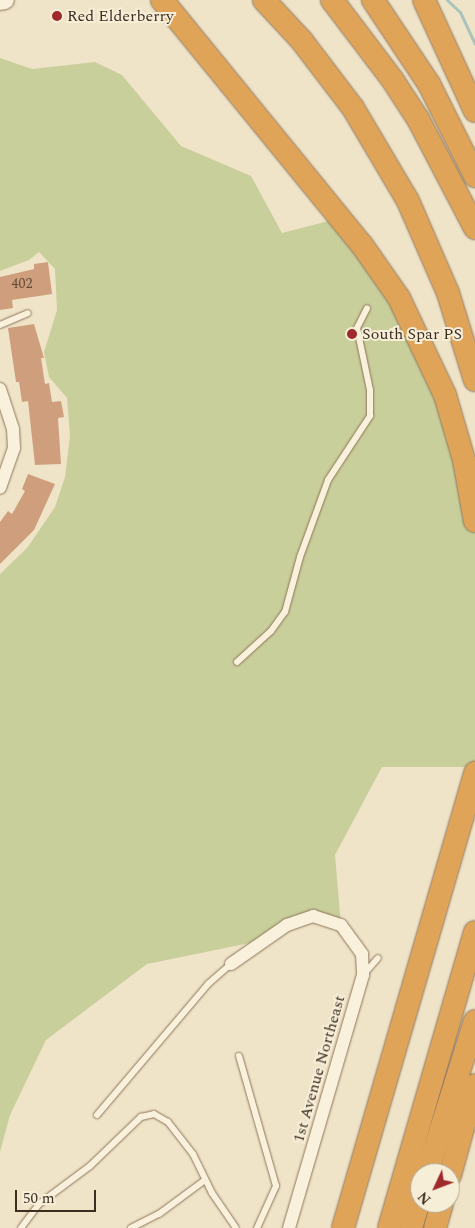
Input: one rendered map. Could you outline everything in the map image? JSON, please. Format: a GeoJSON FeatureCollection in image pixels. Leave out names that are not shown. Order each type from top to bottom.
{"type":"FeatureCollection","features":[{"type":"Feature","properties":{"kind":"highway"},"geometry":{"type":"LineString","coordinates":[[162,0],[362,244],[398,298],[445,395],[464,460],[475,521]]}},
{"type":"Feature","properties":{"kind":"highway"},"geometry":{"type":"LineString","coordinates":[[171,0],[358,224],[402,286],[430,339],[450,387],[471,460],[475,488]]}},
{"type":"Feature","properties":{"kind":"highway"},"geometry":{"type":"LineString","coordinates":[[264,0],[308,48],[353,108],[404,193],[448,293],[475,380]]}},
{"type":"Feature","properties":{"kind":"highway"},"geometry":{"type":"LineString","coordinates":[[332,0],[392,79],[418,119],[475,228]]}},
{"type":"Feature","properties":{"kind":"highway"},"geometry":{"type":"LineString","coordinates":[[373,0],[429,84],[475,176]]}},
{"type":"Feature","properties":{"kind":"highway"},"geometry":{"type":"LineString","coordinates":[[424,0],[474,108]]}},
{"type":"Feature","properties":{"kind":"highway"},"geometry":{"type":"LineString","coordinates":[[343,1228],[475,773]]}},
{"type":"Feature","properties":{"kind":"highway"},"geometry":{"type":"LineString","coordinates":[[389,1228],[475,932]]}},
{"type":"Feature","properties":{"kind":"highway"},"geometry":{"type":"LineString","coordinates":[[430,1163],[475,1021]]}},
{"type":"Feature","properties":{"kind":"highway"},"geometry":{"type":"LineString","coordinates":[[453,1163],[475,1085]]}},
{"type":"Feature","properties":{"kind":"highway"},"geometry":{"type":"LineString","coordinates":[[411,1228],[416,1213]]}},
{"type":"Feature","properties":{"kind":"highway"},"geometry":{"type":"LineString","coordinates":[[435,1228],[439,1213]]}},
{"type":"Feature","properties":{"kind":"main road"},"geometry":{"type":"LineString","coordinates":[[0,1],[5,0]]}},
{"type":"Feature","properties":{"kind":"street"},"geometry":{"type":"LineString","coordinates":[[0,389],[13,429],[14,448],[0,488]]}},
{"type":"Feature","properties":{"kind":"street","name":"1st Avenue Northeast"},"geometry":{"type":"LineString","coordinates":[[231,964],[260,941],[302,918],[327,918],[341,925],[362,954],[363,975],[289,1228]]}},
{"type":"Feature","properties":{"kind":"lane"},"geometry":{"type":"LineString","coordinates":[[236,662],[271,631],[285,612],[300,557],[328,480],[370,416],[370,390],[357,328],[367,308]]}},
{"type":"Feature","properties":{"kind":"lane"},"geometry":{"type":"LineString","coordinates":[[0,325],[28,313]]}},
{"type":"Feature","properties":{"kind":"lane"},"geometry":{"type":"LineString","coordinates":[[363,975],[378,958]]}},
{"type":"Feature","properties":{"kind":"lane"},"geometry":{"type":"LineString","coordinates":[[97,1116],[202,991],[231,964]]}},
{"type":"Feature","properties":{"kind":"lane"},"geometry":{"type":"LineString","coordinates":[[239,1056],[276,1186],[257,1228]]}},
{"type":"Feature","properties":{"kind":"lane"},"geometry":{"type":"LineString","coordinates":[[21,1228],[38,1204],[90,1166],[142,1118],[150,1114],[158,1115],[168,1122],[193,1154],[206,1180],[236,1228]]}},
{"type":"Feature","properties":{"kind":"lane"},"geometry":{"type":"LineString","coordinates":[[131,1228],[159,1214],[206,1180]]}},
{"type":"Feature","properties":{"kind":"green space"},"geometry":{"type":"Polygon","coordinates":[[[0,58],[32,69],[95,62],[122,75],[181,146],[251,176],[282,233],[340,218],[407,312],[475,521],[475,767],[382,767],[335,855],[341,925],[313,916],[260,941],[147,964],[46,1040],[10,1115],[0,1152],[0,574],[27,548],[55,507],[65,477],[70,436],[67,398],[49,377],[44,352],[57,310],[55,269],[39,252],[29,260],[0,271],[0,58]]]}},
{"type":"Feature","properties":{"kind":"building"},"geometry":{"type":"Polygon","coordinates":[[[48,262],[52,294],[12,300],[13,308],[0,310],[0,277],[34,269],[34,264],[48,262]]]}},
{"type":"Feature","properties":{"kind":"building"},"geometry":{"type":"Polygon","coordinates":[[[34,324],[44,358],[41,358],[45,384],[49,383],[52,402],[61,401],[64,417],[58,418],[61,464],[35,465],[28,401],[22,402],[19,382],[16,382],[8,328],[34,324]]]}},
{"type":"Feature","properties":{"kind":"building"},"geometry":{"type":"Polygon","coordinates":[[[28,474],[55,484],[34,530],[0,564],[0,522],[8,511],[12,514],[25,491],[22,489],[28,474]]]}},
{"type":"Feature","properties":{"kind":"waterway"},"geometry":{"type":"LineString","coordinates":[[447,0],[460,12],[475,44]]}},
{"type":"Feature","properties":{"kind":"place","name":"Red Elderberry"},"geometry":{"type":"Point","coordinates":[57,16]}},
{"type":"Feature","properties":{"kind":"place","name":"South Spar PS"},"geometry":{"type":"Point","coordinates":[352,334]}}]}
